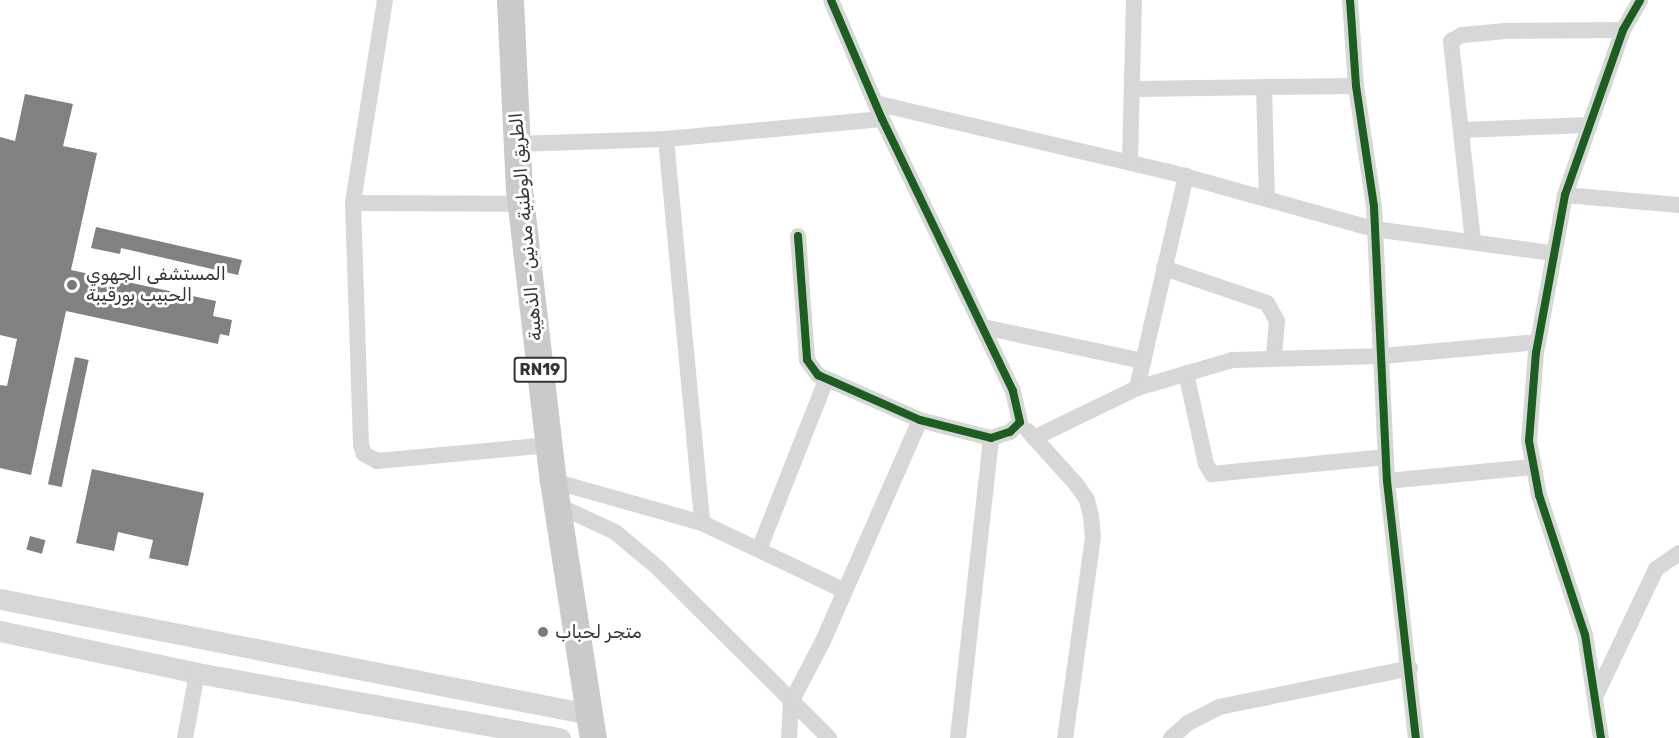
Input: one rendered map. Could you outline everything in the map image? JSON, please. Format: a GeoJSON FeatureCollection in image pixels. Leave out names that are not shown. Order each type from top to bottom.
{"type":"FeatureCollection","features":[{"type":"Feature","properties":{"kind":"main road","name":"الطريق الوطنية مدنين - الذهيبة"},"geometry":{"type":"LineString","coordinates":[[510,0],[521,204],[549,445],[591,726]]}},
{"type":"Feature","properties":{"kind":"street"},"geometry":{"type":"LineString","coordinates":[[385,0],[353,203],[359,432],[364,454],[377,461],[549,445]]}},
{"type":"Feature","properties":{"kind":"street"},"geometry":{"type":"LineString","coordinates":[[831,0],[882,119],[1013,391],[1020,422],[1076,484],[1091,516],[1093,537],[1065,738]]}},
{"type":"Feature","properties":{"kind":"street"},"geometry":{"type":"LineString","coordinates":[[1130,162],[1134,89],[1134,0]]}},
{"type":"Feature","properties":{"kind":"street"},"geometry":{"type":"LineString","coordinates":[[1350,0],[1356,86],[1369,162],[1382,356],[1387,481],[1410,668],[1416,738]]}},
{"type":"Feature","properties":{"kind":"street"},"geometry":{"type":"LineString","coordinates":[[1601,738],[1596,695],[1576,600],[1532,467],[1529,441],[1538,342],[1552,253],[1565,195],[1623,30],[1640,0]]}},
{"type":"Feature","properties":{"kind":"street"},"geometry":{"type":"LineString","coordinates":[[1473,241],[1450,45],[1455,37],[1506,31],[1623,30]]}},
{"type":"Feature","properties":{"kind":"street"},"geometry":{"type":"LineString","coordinates":[[1134,89],[1356,86]]}},
{"type":"Feature","properties":{"kind":"street"},"geometry":{"type":"LineString","coordinates":[[1264,87],[1267,199]]}},
{"type":"Feature","properties":{"kind":"street"},"geometry":{"type":"LineString","coordinates":[[875,103],[1186,176],[1374,229],[1552,253]]}},
{"type":"Feature","properties":{"kind":"street"},"geometry":{"type":"LineString","coordinates":[[516,144],[666,139],[882,119]]}},
{"type":"Feature","properties":{"kind":"street"},"geometry":{"type":"LineString","coordinates":[[1461,130],[1588,125]]}},
{"type":"Feature","properties":{"kind":"street"},"geometry":{"type":"LineString","coordinates":[[666,139],[702,523]]}},
{"type":"Feature","properties":{"kind":"street"},"geometry":{"type":"LineString","coordinates":[[1137,388],[1186,176]]}},
{"type":"Feature","properties":{"kind":"street"},"geometry":{"type":"LineString","coordinates":[[1565,195],[1679,205]]}},
{"type":"Feature","properties":{"kind":"street"},"geometry":{"type":"LineString","coordinates":[[353,203],[521,204]]}},
{"type":"Feature","properties":{"kind":"street"},"geometry":{"type":"LineString","coordinates":[[798,236],[807,360],[810,368],[826,380],[920,420],[991,438],[1010,432],[1020,422]]}},
{"type":"Feature","properties":{"kind":"street"},"geometry":{"type":"LineString","coordinates":[[1164,268],[1267,303],[1277,321],[1274,356]]}},
{"type":"Feature","properties":{"kind":"street"},"geometry":{"type":"LineString","coordinates":[[982,327],[1143,361]]}},
{"type":"Feature","properties":{"kind":"street"},"geometry":{"type":"LineString","coordinates":[[1034,438],[1137,388],[1233,360],[1274,356],[1382,356],[1538,342]]}},
{"type":"Feature","properties":{"kind":"street"},"geometry":{"type":"LineString","coordinates":[[1186,373],[1206,464],[1212,474],[1386,457]]}},
{"type":"Feature","properties":{"kind":"street"},"geometry":{"type":"LineString","coordinates":[[760,548],[826,380]]}},
{"type":"Feature","properties":{"kind":"street"},"geometry":{"type":"LineString","coordinates":[[789,738],[791,702],[920,420]]}},
{"type":"Feature","properties":{"kind":"street"},"geometry":{"type":"LineString","coordinates":[[958,738],[991,438]]}},
{"type":"Feature","properties":{"kind":"street"},"geometry":{"type":"LineString","coordinates":[[1387,481],[1532,467]]}},
{"type":"Feature","properties":{"kind":"street"},"geometry":{"type":"LineString","coordinates":[[556,494],[702,523],[760,548],[843,590]]}},
{"type":"Feature","properties":{"kind":"street"},"geometry":{"type":"LineString","coordinates":[[556,494],[615,532],[658,568],[829,738]]}},
{"type":"Feature","properties":{"kind":"street"},"geometry":{"type":"LineString","coordinates":[[1596,695],[1656,569],[1679,553]]}},
{"type":"Feature","properties":{"kind":"street"},"geometry":{"type":"LineString","coordinates":[[0,599],[591,726]]}},
{"type":"Feature","properties":{"kind":"street"},"geometry":{"type":"LineString","coordinates":[[0,631],[475,731],[560,738]]}},
{"type":"Feature","properties":{"kind":"street"},"geometry":{"type":"LineString","coordinates":[[1172,738],[1188,723],[1219,707],[1410,668]]}},
{"type":"Feature","properties":{"kind":"street"},"geometry":{"type":"LineString","coordinates":[[185,738],[197,673]]}},
{"type":"Feature","properties":{"kind":"building","name":"المستشفى الجهوي الحبيب بورقيبة"},"geometry":{"type":"Polygon","coordinates":[[[25,94],[73,104],[63,146],[97,153],[71,270],[216,301],[213,316],[232,320],[229,336],[220,334],[218,344],[66,311],[31,475],[0,468],[0,385],[7,386],[17,339],[0,335],[0,137],[15,141],[25,94]]]}},
{"type":"Feature","properties":{"kind":"building"},"geometry":{"type":"Polygon","coordinates":[[[96,227],[242,260],[238,275],[121,248],[120,254],[91,248],[96,227]]]}},
{"type":"Feature","properties":{"kind":"building"},"geometry":{"type":"Polygon","coordinates":[[[75,357],[89,360],[62,487],[48,484],[75,357]]]}},
{"type":"Feature","properties":{"kind":"building"},"geometry":{"type":"Polygon","coordinates":[[[92,469],[204,493],[188,566],[149,558],[153,540],[118,532],[114,551],[76,543],[92,469]]]}},
{"type":"Feature","properties":{"kind":"building"},"geometry":{"type":"Polygon","coordinates":[[[30,536],[45,540],[42,554],[26,550],[30,536]]]}},
{"type":"Feature","properties":{"kind":"cycle path"},"geometry":{"type":"LineString","coordinates":[[798,236],[807,360],[818,375],[920,420],[991,438],[1010,432],[1020,422],[1013,391],[882,119],[831,0]]}},
{"type":"Feature","properties":{"kind":"cycle path"},"geometry":{"type":"LineString","coordinates":[[1350,0],[1356,86],[1374,207],[1387,481],[1416,738]]}},
{"type":"Feature","properties":{"kind":"cycle path"},"geometry":{"type":"LineString","coordinates":[[1601,738],[1585,635],[1539,495],[1529,441],[1536,353],[1565,195],[1623,30],[1640,0]]}},
{"type":"Feature","properties":{"kind":"place","name":"المستشفى الجهوي الحبيب بورقيبة"},"geometry":{"type":"Point","coordinates":[72,285]}},
{"type":"Feature","properties":{"kind":"place","name":"متجر لحباب"},"geometry":{"type":"Point","coordinates":[543,632]}}]}
